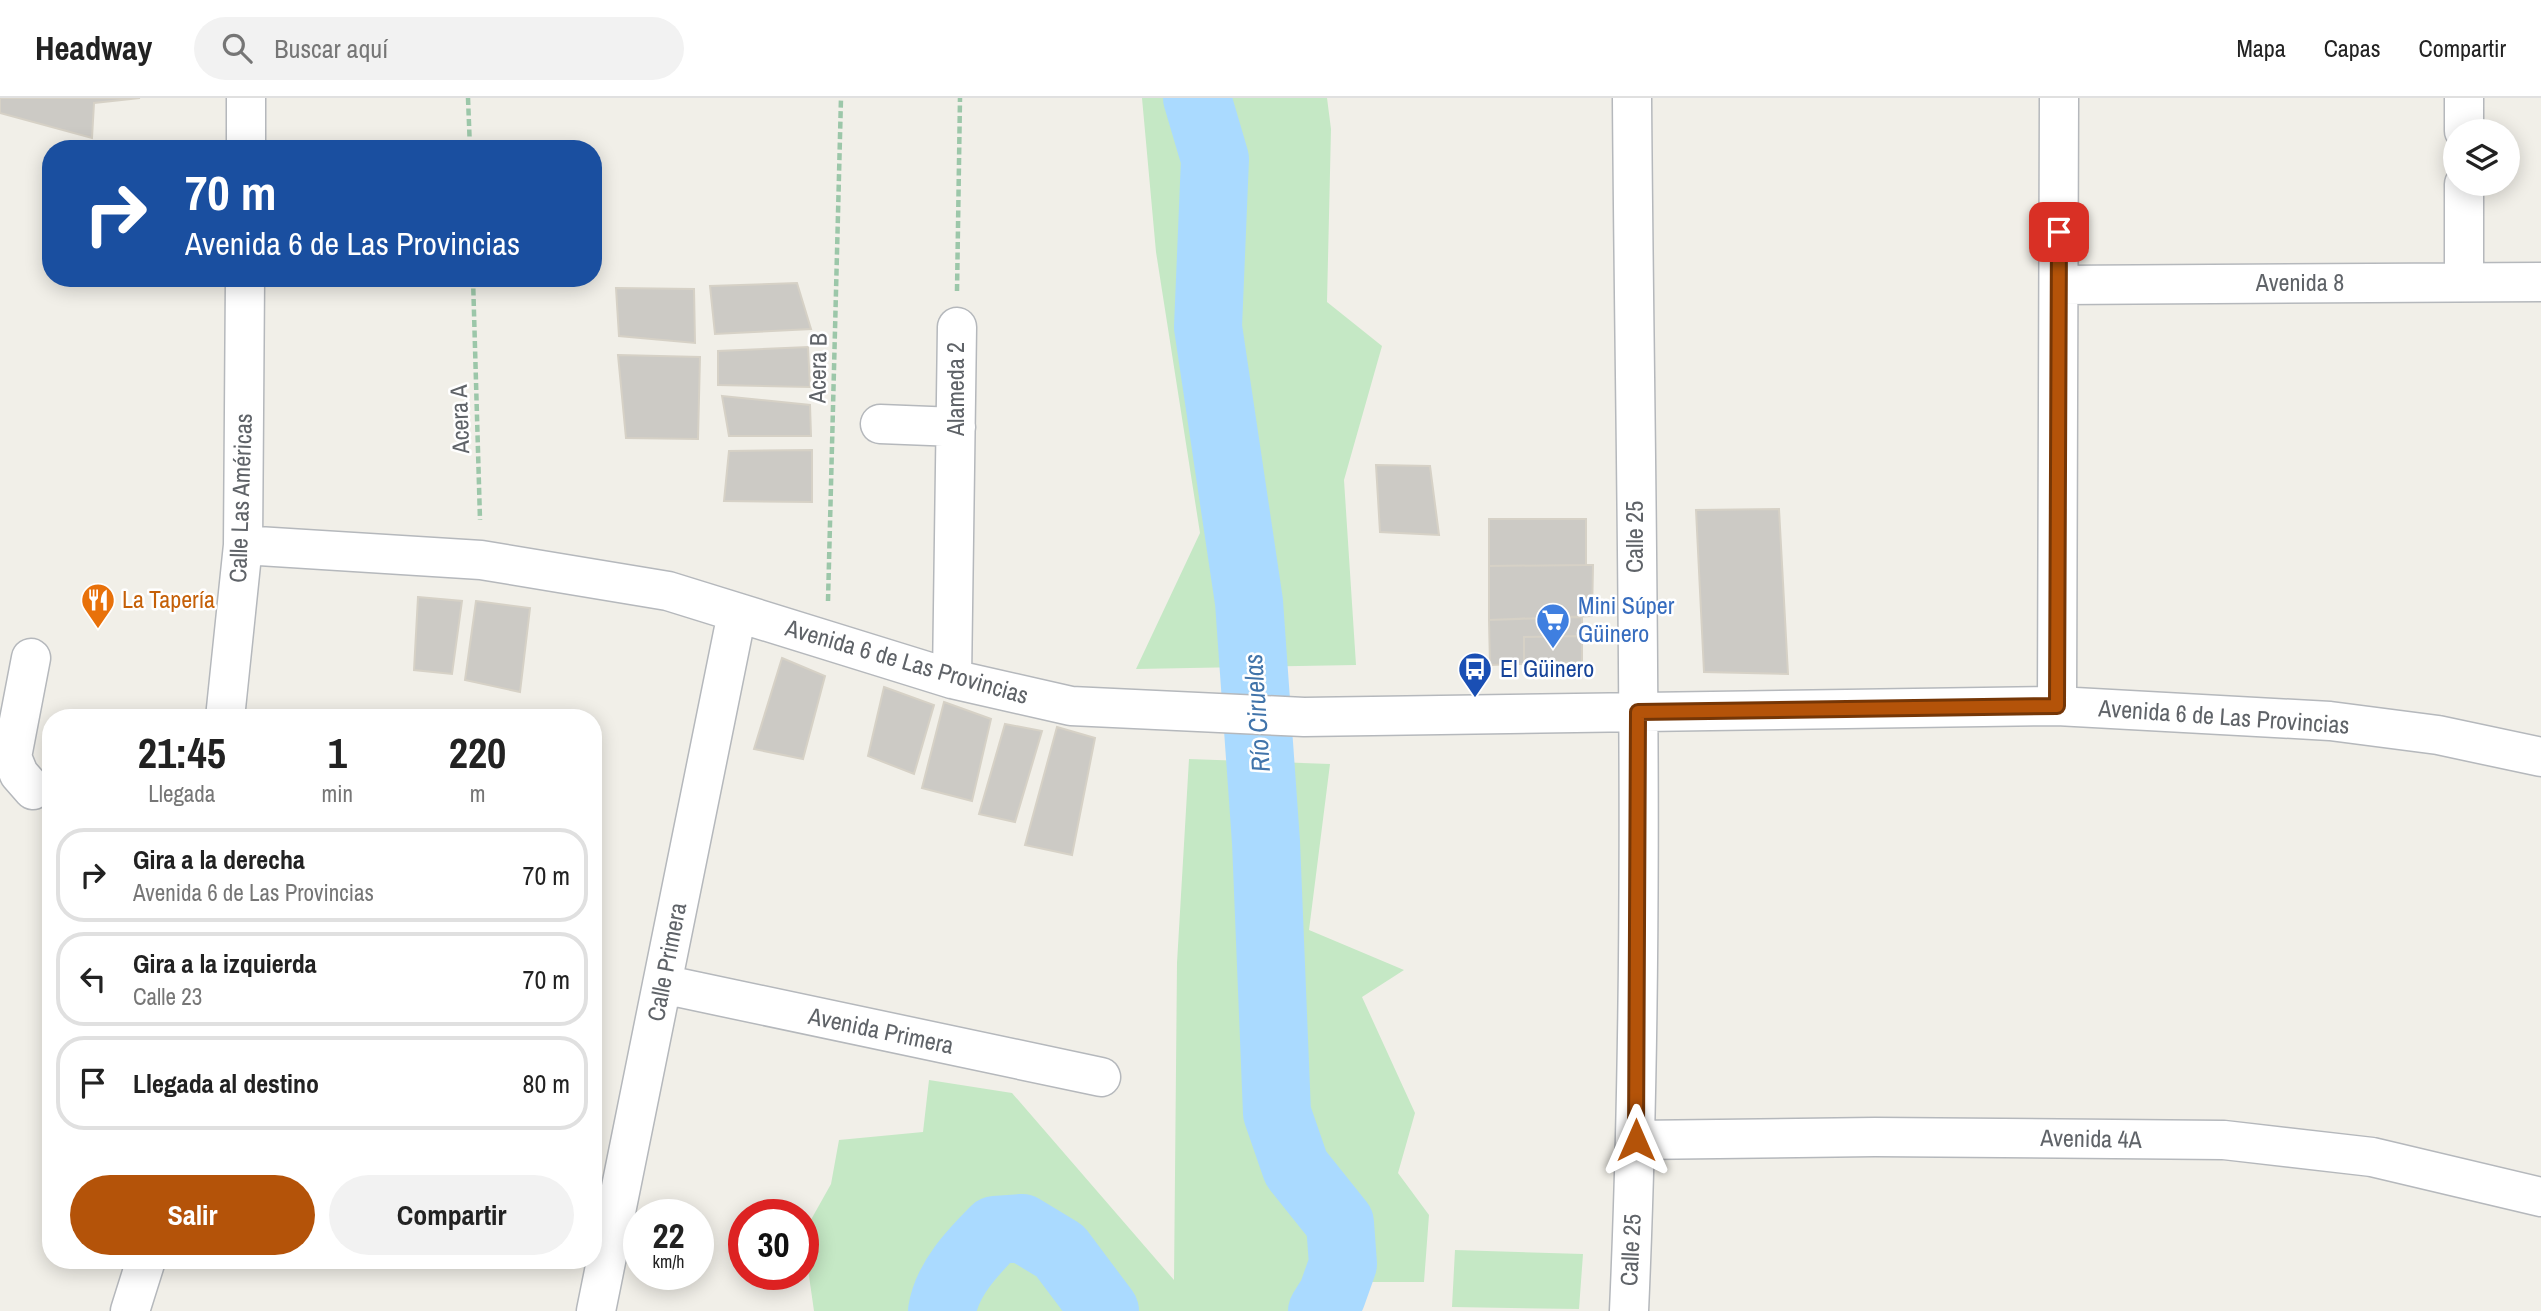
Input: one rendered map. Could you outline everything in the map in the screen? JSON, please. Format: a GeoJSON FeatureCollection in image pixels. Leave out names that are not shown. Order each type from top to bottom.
{"type":"FeatureCollection","features":[{"type":"Feature","properties":{"kind":"street"},"geometry":{"type":"LineString","coordinates":[[246,98],[246,140]]}},
{"type":"Feature","properties":{"kind":"street","name":"Calle 25"},"geometry":{"type":"LineString","coordinates":[[1629,1311],[1636,1140],[1638,712],[1632,98]]}},
{"type":"Feature","properties":{"kind":"street"},"geometry":{"type":"LineString","coordinates":[[2057,706],[2059,98]]}},
{"type":"Feature","properties":{"kind":"street"},"geometry":{"type":"LineString","coordinates":[[2464,98],[2464,119]]}},
{"type":"Feature","properties":{"kind":"street"},"geometry":{"type":"LineString","coordinates":[[2464,196],[2464,282]]}},
{"type":"Feature","properties":{"kind":"street","name":"Avenida 8"},"geometry":{"type":"LineString","coordinates":[[2060,285],[2541,282]]}},
{"type":"Feature","properties":{"kind":"street","name":"Calle Las Américas"},"geometry":{"type":"LineString","coordinates":[[226,709],[243,545],[245,287]]}},
{"type":"Feature","properties":{"kind":"street","name":"Alameda 2"},"geometry":{"type":"LineString","coordinates":[[952,680],[957,327]]}},
{"type":"Feature","properties":{"kind":"street"},"geometry":{"type":"LineString","coordinates":[[880,424],[956,427]]}},
{"type":"Feature","properties":{"kind":"street","name":"Avenida 6 de Las Provincias"},"geometry":{"type":"LineString","coordinates":[[243,545],[481,560],[668,591],[952,680],[1071,706],[1304,718],[2057,706],[2330,721],[2438,735],[2541,757]]}},
{"type":"Feature","properties":{"kind":"street","name":"Calle Primera"},"geometry":{"type":"LineString","coordinates":[[596,1311],[737,613]]}},
{"type":"Feature","properties":{"kind":"street"},"geometry":{"type":"LineString","coordinates":[[28,795],[12,757],[31,658]]}},
{"type":"Feature","properties":{"kind":"street","name":"Avenida Primera"},"geometry":{"type":"LineString","coordinates":[[662,984],[1101,1077]]}},
{"type":"Feature","properties":{"kind":"street","name":"Avenida 4A"},"geometry":{"type":"LineString","coordinates":[[1636,1140],[1875,1137],[2224,1140],[2372,1157],[2541,1197]]}},
{"type":"Feature","properties":{"kind":"street"},"geometry":{"type":"LineString","coordinates":[[130,1311],[143,1269]]}},
{"type":"Feature","properties":{"kind":"path"},"geometry":{"type":"LineString","coordinates":[[468,98],[470,140]]}},
{"type":"Feature","properties":{"kind":"path","name":"Acera B"},"geometry":{"type":"LineString","coordinates":[[827,639],[841,98]]}},
{"type":"Feature","properties":{"kind":"path","name":"Alameda 2"},"geometry":{"type":"LineString","coordinates":[[957,327],[960,98]]}},
{"type":"Feature","properties":{"kind":"path","name":"Acera A"},"geometry":{"type":"LineString","coordinates":[[473,287],[481,560]]}},
{"type":"Feature","properties":{"kind":"green space"},"geometry":{"type":"Polygon","coordinates":[[[1142,98],[1327,98],[1331,129],[1327,302],[1382,346],[1344,480],[1356,665],[1136,669],[1200,533],[1156,252],[1142,98]]]}},
{"type":"Feature","properties":{"kind":"green space"},"geometry":{"type":"Polygon","coordinates":[[[1189,759],[1330,764],[1309,930],[1404,970],[1362,997],[1415,1113],[1398,1173],[1429,1215],[1424,1282],[1361,1282],[1345,1311],[814,1311],[811,1290],[819,1290],[819,1205],[831,1184],[839,1140],[923,1132],[929,1080],[1012,1093],[1174,1280],[1177,963],[1189,759]]]}},
{"type":"Feature","properties":{"kind":"green space"},"geometry":{"type":"Polygon","coordinates":[[[1455,1250],[1583,1254],[1579,1309],[1452,1307],[1455,1250]]]}},
{"type":"Feature","properties":{"kind":"building"},"geometry":{"type":"Polygon","coordinates":[[[0,98],[140,98],[94,103],[92,138],[0,113],[0,98]]]}},
{"type":"Feature","properties":{"kind":"building"},"geometry":{"type":"Polygon","coordinates":[[[797,283],[811,329],[715,334],[710,286],[797,283]]]}},
{"type":"Feature","properties":{"kind":"building"},"geometry":{"type":"Polygon","coordinates":[[[616,288],[694,289],[695,343],[619,336],[616,288]]]}},
{"type":"Feature","properties":{"kind":"building"},"geometry":{"type":"Polygon","coordinates":[[[808,347],[810,387],[718,385],[718,351],[808,347]]]}},
{"type":"Feature","properties":{"kind":"building"},"geometry":{"type":"Polygon","coordinates":[[[618,355],[700,357],[698,439],[626,438],[618,355]]]}},
{"type":"Feature","properties":{"kind":"building"},"geometry":{"type":"Polygon","coordinates":[[[722,396],[810,405],[811,436],[729,436],[722,396]]]}},
{"type":"Feature","properties":{"kind":"building"},"geometry":{"type":"Polygon","coordinates":[[[812,450],[812,502],[724,501],[729,451],[812,450]]]}},
{"type":"Feature","properties":{"kind":"building"},"geometry":{"type":"Polygon","coordinates":[[[1376,465],[1430,466],[1439,535],[1380,532],[1376,465]]]}},
{"type":"Feature","properties":{"kind":"building"},"geometry":{"type":"Polygon","coordinates":[[[1779,509],[1788,674],[1704,672],[1696,510],[1779,509]]]}},
{"type":"Feature","properties":{"kind":"building"},"geometry":{"type":"Polygon","coordinates":[[[1489,519],[1586,519],[1586,565],[1489,566],[1489,519]]]}},
{"type":"Feature","properties":{"kind":"building"},"geometry":{"type":"Polygon","coordinates":[[[1593,565],[1592,616],[1489,620],[1489,566],[1593,565]]]}},
{"type":"Feature","properties":{"kind":"building"},"geometry":{"type":"Polygon","coordinates":[[[418,597],[462,601],[452,674],[414,670],[418,597]]]}},
{"type":"Feature","properties":{"kind":"building"},"geometry":{"type":"Polygon","coordinates":[[[476,601],[530,608],[520,692],[465,680],[476,601]]]}},
{"type":"Feature","properties":{"kind":"building"},"geometry":{"type":"Polygon","coordinates":[[[1582,617],[1582,662],[1490,665],[1489,620],[1582,617]]]}},
{"type":"Feature","properties":{"kind":"building","name":"Mini Súper Güinero"},"geometry":{"type":"Polygon","coordinates":[[[1582,636],[1582,662],[1524,664],[1524,637],[1582,636]]]}},
{"type":"Feature","properties":{"kind":"building"},"geometry":{"type":"Polygon","coordinates":[[[782,658],[825,676],[803,759],[754,749],[782,658]]]}},
{"type":"Feature","properties":{"kind":"building"},"geometry":{"type":"Polygon","coordinates":[[[884,687],[934,705],[914,774],[868,756],[884,687]]]}},
{"type":"Feature","properties":{"kind":"building"},"geometry":{"type":"Polygon","coordinates":[[[944,702],[991,719],[972,801],[922,788],[944,702]]]}},
{"type":"Feature","properties":{"kind":"building"},"geometry":{"type":"Polygon","coordinates":[[[1005,724],[1042,731],[1015,822],[979,814],[1005,724]]]}},
{"type":"Feature","properties":{"kind":"building"},"geometry":{"type":"Polygon","coordinates":[[[1057,727],[1095,738],[1072,855],[1025,845],[1057,727]]]}},
{"type":"Feature","properties":{"kind":"waterway","name":"Río Ciruelas"},"geometry":{"type":"LineString","coordinates":[[1197,98],[1215,159],[1208,327],[1249,602],[1266,842],[1277,1113],[1296,1168],[1340,1223],[1343,1264],[1332,1295],[1322,1311]]}},
{"type":"Feature","properties":{"kind":"waterway","name":"Río Ciruelas"},"geometry":{"type":"LineString","coordinates":[[942,1311],[955,1277],[987,1238],[995,1230],[1022,1228],[1060,1251],[1105,1311]]}},
{"type":"Feature","properties":{"kind":"place","name":"La Tapería"},"geometry":{"type":"Point","coordinates":[98,630]}},
{"type":"Feature","properties":{"kind":"place","name":"Mini Súper Güinero"},"geometry":{"type":"Point","coordinates":[1553,650]}},
{"type":"Feature","properties":{"kind":"place","name":"El Güinero"},"geometry":{"type":"Point","coordinates":[1475,699]}},
{"type":"Feature","properties":{"kind":"route"},"geometry":{"type":"LineString","coordinates":[[1636,1140],[1638,712],[2057,706],[2059,232]]}}]}
